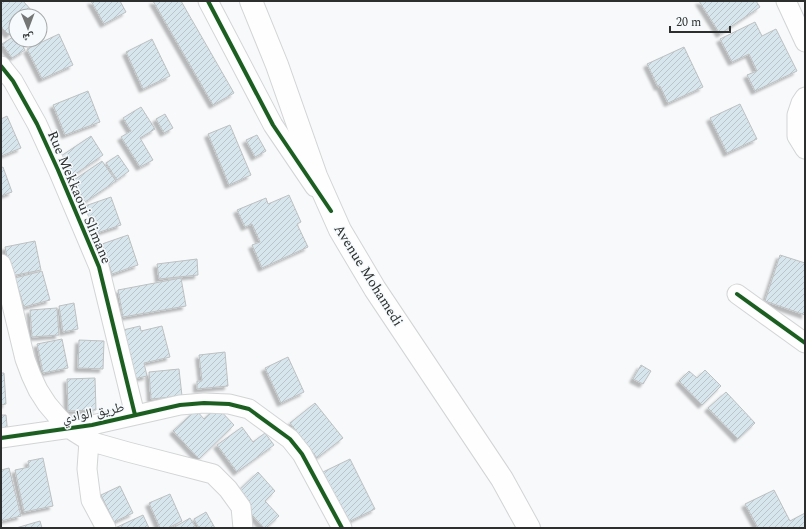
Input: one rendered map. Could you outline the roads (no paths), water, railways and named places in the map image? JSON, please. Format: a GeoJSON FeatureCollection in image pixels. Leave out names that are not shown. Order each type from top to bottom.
{"type":"FeatureCollection","features":[{"type":"Feature","properties":{"kind":"main road","name":"Avenue Mohamedi"},"geometry":{"type":"LineString","coordinates":[[251,1],[277,65],[316,176],[340,230],[375,289],[502,479],[529,528]]}},
{"type":"Feature","properties":{"kind":"street"},"geometry":{"type":"LineString","coordinates":[[786,1],[805,42]]}},
{"type":"Feature","properties":{"kind":"street"},"geometry":{"type":"LineString","coordinates":[[208,2],[273,125],[331,211]]}},
{"type":"Feature","properties":{"kind":"street","name":"Rue Mekkaoui Slimane"},"geometry":{"type":"LineString","coordinates":[[1,66],[13,81],[38,124],[99,267],[135,416]]}},
{"type":"Feature","properties":{"kind":"street"},"geometry":{"type":"LineString","coordinates":[[805,97],[801,103],[797,115],[797,136],[805,149]]}},
{"type":"Feature","properties":{"kind":"street"},"geometry":{"type":"LineString","coordinates":[[1,264],[25,359],[38,390],[58,417],[70,428],[89,440],[128,452],[213,474],[228,489],[241,507],[243,528]]}},
{"type":"Feature","properties":{"kind":"street"},"geometry":{"type":"LineString","coordinates":[[737,294],[805,343]]}},
{"type":"Feature","properties":{"kind":"street","name":"طريق الوادي"},"geometry":{"type":"LineString","coordinates":[[1,438],[92,425],[180,405],[229,404],[249,410],[290,439],[302,454],[342,528]]}},
{"type":"Feature","properties":{"kind":"street"},"geometry":{"type":"LineString","coordinates":[[89,440],[87,469],[91,500],[106,528]]}}]}
